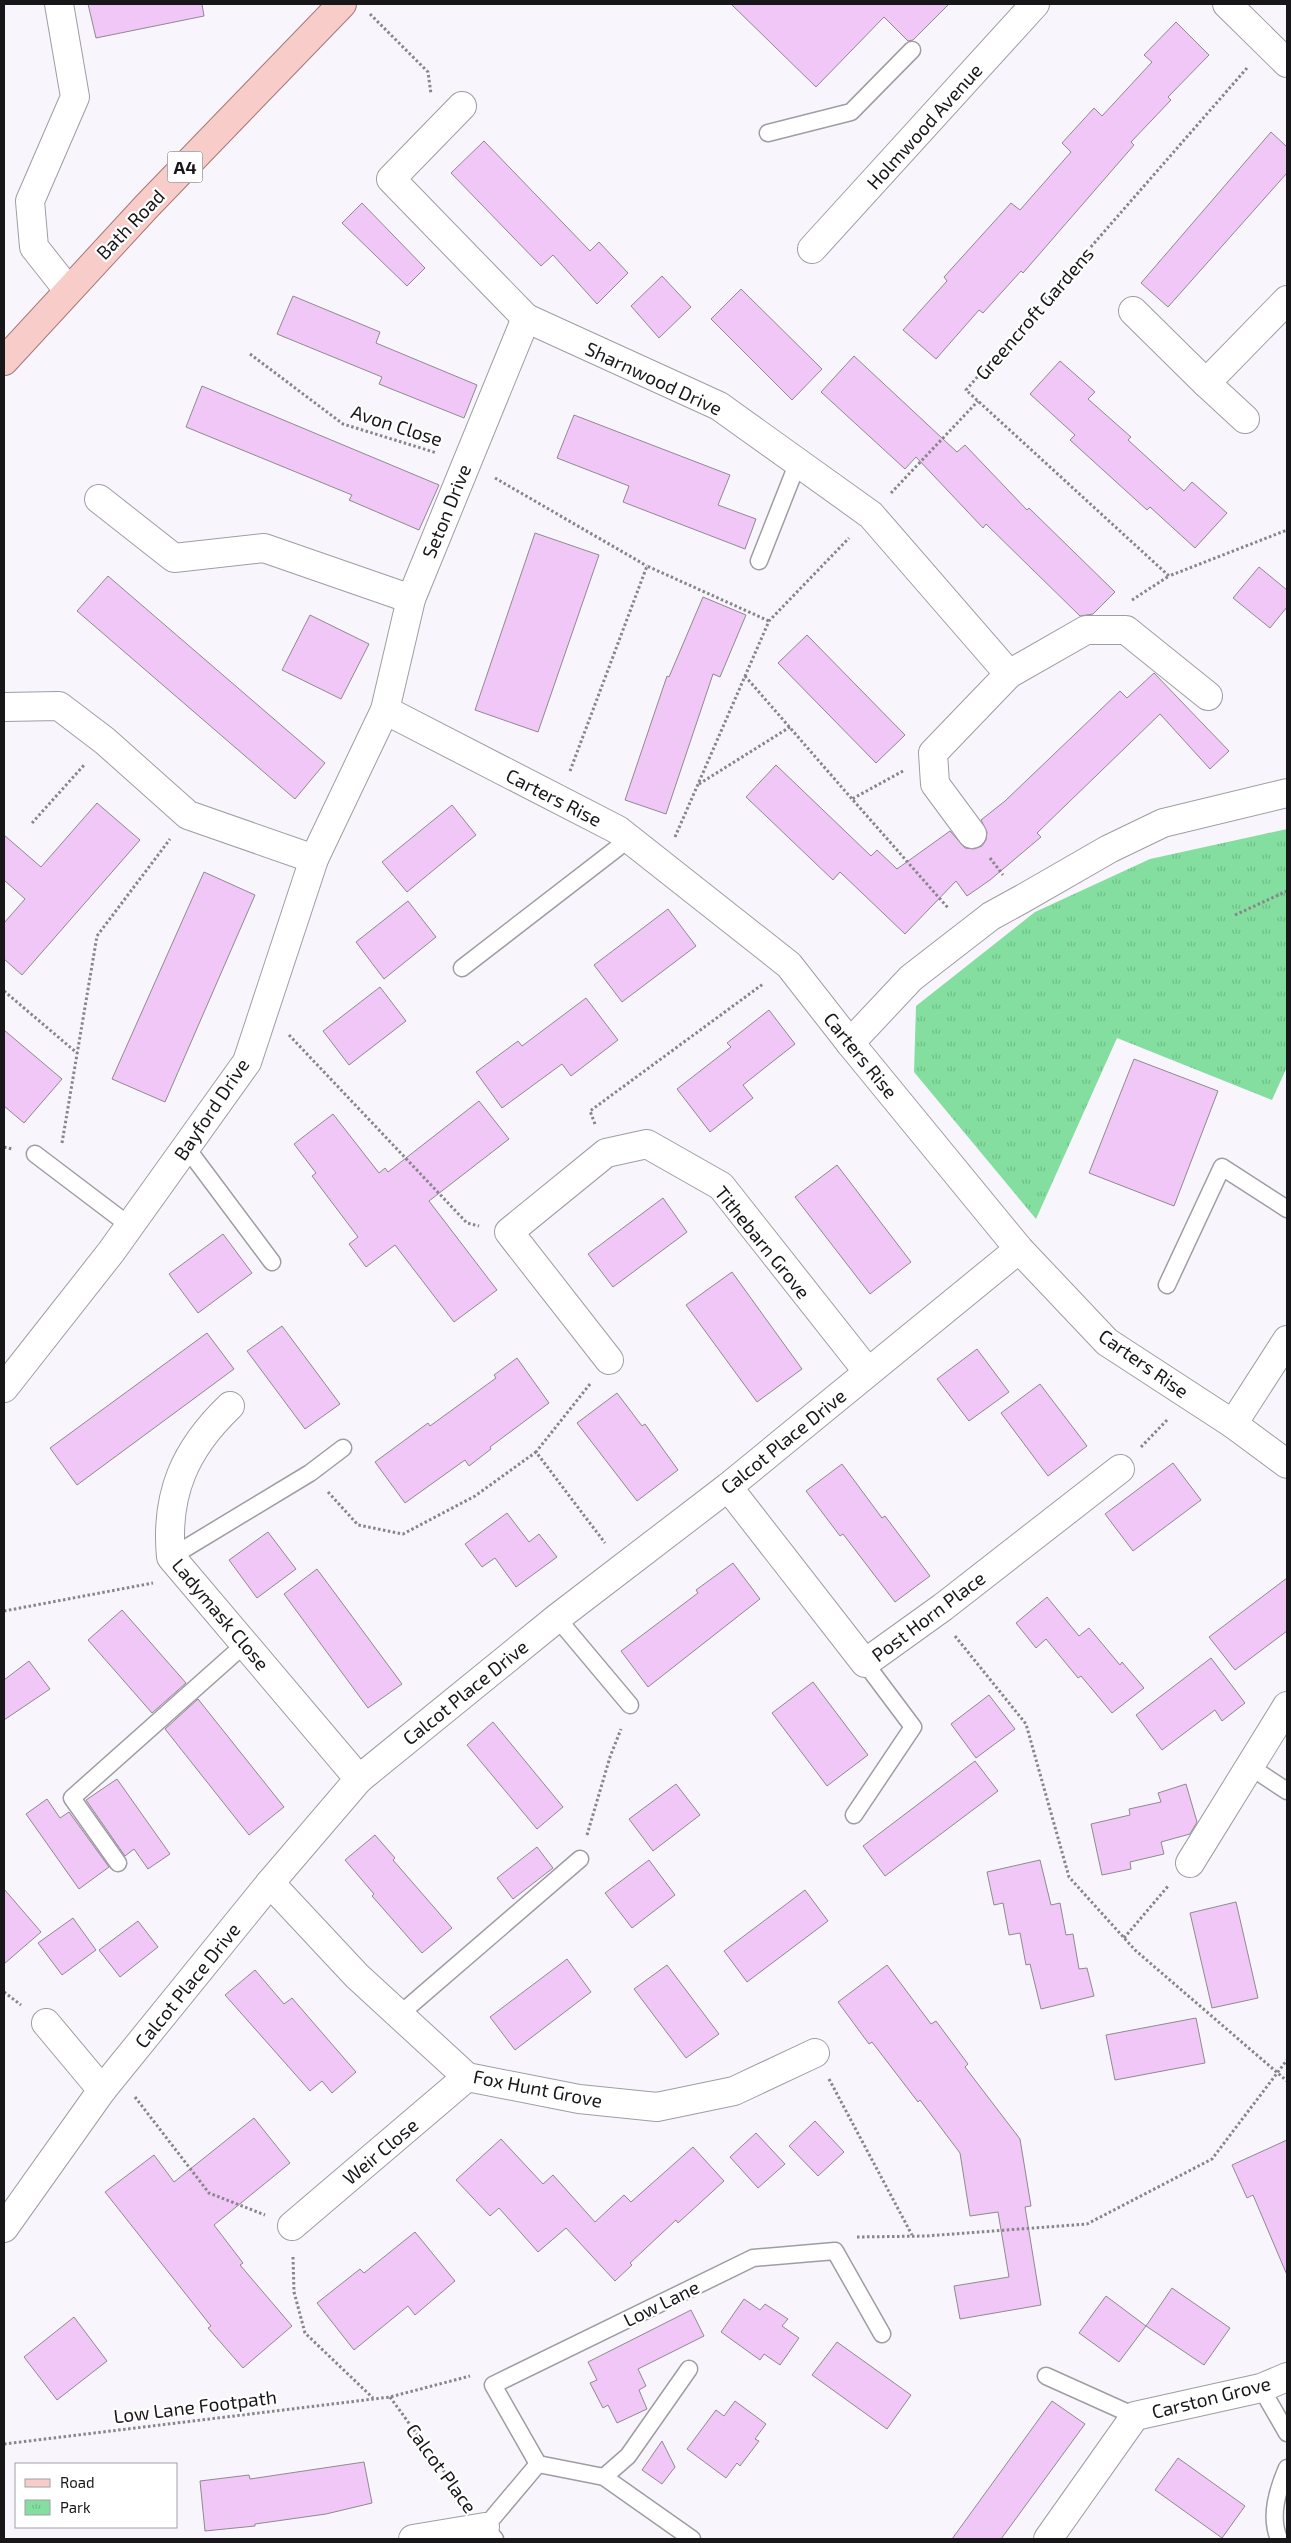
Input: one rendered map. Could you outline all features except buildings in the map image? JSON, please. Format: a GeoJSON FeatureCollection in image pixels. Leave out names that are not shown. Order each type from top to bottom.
{"type":"FeatureCollection","features":[{"type":"Feature","properties":{"kind":"main road","name":"Bath Road"},"geometry":{"type":"LineString","coordinates":[[4,361],[68,290],[342,4]]}},
{"type":"Feature","properties":{"kind":"street"},"geometry":{"type":"LineString","coordinates":[[59,4],[75,97],[30,201],[34,247],[68,290]]}},
{"type":"Feature","properties":{"kind":"street","name":"Holmwood Avenue"},"geometry":{"type":"LineString","coordinates":[[812,249],[1036,4]]}},
{"type":"Feature","properties":{"kind":"street"},"geometry":{"type":"LineString","coordinates":[[1227,4],[1287,63]]}},
{"type":"Feature","properties":{"kind":"street","name":"Sharnwood Drive"},"geometry":{"type":"LineString","coordinates":[[462,106],[391,179],[526,318],[719,406],[871,515],[1009,674]]}},
{"type":"Feature","properties":{"kind":"street"},"geometry":{"type":"LineString","coordinates":[[1206,383],[1287,300]]}},
{"type":"Feature","properties":{"kind":"street"},"geometry":{"type":"LineString","coordinates":[[1133,311],[1245,419]]}},
{"type":"Feature","properties":{"kind":"street","name":"Seton Drive"},"geometry":{"type":"LineString","coordinates":[[385,710],[411,599],[526,318]]}},
{"type":"Feature","properties":{"kind":"street"},"geometry":{"type":"LineString","coordinates":[[99,499],[174,558],[264,548],[411,599]]}},
{"type":"Feature","properties":{"kind":"street"},"geometry":{"type":"LineString","coordinates":[[972,834],[935,784],[933,753],[1009,674],[1086,630],[1126,630],[1208,696]]}},
{"type":"Feature","properties":{"kind":"street"},"geometry":{"type":"LineString","coordinates":[[4,707],[59,706],[105,741],[188,815],[314,859]]}},
{"type":"Feature","properties":{"kind":"street","name":"Carters Rise"},"geometry":{"type":"LineString","coordinates":[[385,710],[618,830],[789,965],[850,1043],[1019,1249],[1107,1342],[1232,1424],[1287,1464]]}},
{"type":"Feature","properties":{"kind":"street","name":"Bayford Drive"},"geometry":{"type":"LineString","coordinates":[[4,1388],[130,1226],[247,1062],[263,1008],[314,859],[385,710]]}},
{"type":"Feature","properties":{"kind":"street"},"geometry":{"type":"LineString","coordinates":[[850,1043],[911,978],[991,916],[1109,849],[1163,824],[1287,793]]}},
{"type":"Feature","properties":{"kind":"street","name":"Tithebarn Grove"},"geometry":{"type":"LineString","coordinates":[[509,1232],[606,1153],[647,1144],[721,1186],[868,1372]]}},
{"type":"Feature","properties":{"kind":"street"},"geometry":{"type":"LineString","coordinates":[[509,1232],[609,1360]]}},
{"type":"Feature","properties":{"kind":"street","name":"Calcot Place Drive"},"geometry":{"type":"LineString","coordinates":[[4,2228],[109,2081],[270,1883],[359,1779],[557,1618],[728,1487],[1019,1249]]}},
{"type":"Feature","properties":{"kind":"street"},"geometry":{"type":"LineString","coordinates":[[1232,1424],[1287,1340]]}},
{"type":"Feature","properties":{"kind":"street","name":"Ladymask Close"},"geometry":{"type":"LineString","coordinates":[[230,1406],[208,1428],[192,1450],[172,1499],[169,1536],[179,1567],[359,1779]]}},
{"type":"Feature","properties":{"kind":"street","name":"Post Horn Place"},"geometry":{"type":"LineString","coordinates":[[728,1487],[864,1663],[936,1612],[1120,1469]]}},
{"type":"Feature","properties":{"kind":"street"},"geometry":{"type":"LineString","coordinates":[[1190,1862],[1287,1706]]}},
{"type":"Feature","properties":{"kind":"street","name":"Fox Hunt Grove"},"geometry":{"type":"LineString","coordinates":[[270,1883],[357,1976],[467,2077],[580,2099],[657,2107],[734,2091],[815,2053]]}},
{"type":"Feature","properties":{"kind":"street"},"geometry":{"type":"LineString","coordinates":[[46,2023],[109,2081]]}},
{"type":"Feature","properties":{"kind":"street","name":"Weir Close"},"geometry":{"type":"LineString","coordinates":[[292,2226],[467,2077]]}},
{"type":"Feature","properties":{"kind":"street","name":"Carston Grove"},"geometry":{"type":"LineString","coordinates":[[1048,2539],[1135,2416],[1261,2388],[1287,2377]]}},
{"type":"Feature","properties":{"kind":"street"},"geometry":{"type":"LineString","coordinates":[[413,2539],[490,2533]]}},
{"type":"Feature","properties":{"kind":"lane"},"geometry":{"type":"LineString","coordinates":[[768,133],[851,112],[912,50]]}},
{"type":"Feature","properties":{"kind":"lane"},"geometry":{"type":"LineString","coordinates":[[759,561],[798,462]]}},
{"type":"Feature","properties":{"kind":"lane"},"geometry":{"type":"LineString","coordinates":[[462,968],[629,838]]}},
{"type":"Feature","properties":{"kind":"lane"},"geometry":{"type":"LineString","coordinates":[[186,1147],[272,1262]]}},
{"type":"Feature","properties":{"kind":"lane"},"geometry":{"type":"LineString","coordinates":[[35,1154],[130,1226]]}},
{"type":"Feature","properties":{"kind":"lane"},"geometry":{"type":"LineString","coordinates":[[1167,1285],[1222,1168],[1287,1209]]}},
{"type":"Feature","properties":{"kind":"lane"},"geometry":{"type":"LineString","coordinates":[[179,1567],[343,1448]]}},
{"type":"Feature","properties":{"kind":"lane"},"geometry":{"type":"LineString","coordinates":[[557,1618],[630,1705]]}},
{"type":"Feature","properties":{"kind":"lane"},"geometry":{"type":"LineString","coordinates":[[118,1863],[72,1798],[244,1644]]}},
{"type":"Feature","properties":{"kind":"lane"},"geometry":{"type":"LineString","coordinates":[[854,1815],[913,1726],[864,1663]]}},
{"type":"Feature","properties":{"kind":"lane"},"geometry":{"type":"LineString","coordinates":[[1250,1766],[1287,1791]]}},
{"type":"Feature","properties":{"kind":"lane"},"geometry":{"type":"LineString","coordinates":[[399,2015],[580,1859]]}},
{"type":"Feature","properties":{"kind":"lane","name":"Low Lane"},"geometry":{"type":"LineString","coordinates":[[538,2464],[493,2385],[753,2258],[835,2251],[882,2334]]}},
{"type":"Feature","properties":{"kind":"lane"},"geometry":{"type":"LineString","coordinates":[[604,2477],[628,2456],[690,2369]]}},
{"type":"Feature","properties":{"kind":"lane"},"geometry":{"type":"LineString","coordinates":[[1046,2376],[1135,2416]]}},
{"type":"Feature","properties":{"kind":"lane"},"geometry":{"type":"LineString","coordinates":[[1261,2388],[1287,2433]]}},
{"type":"Feature","properties":{"kind":"lane"},"geometry":{"type":"LineString","coordinates":[[490,2533],[538,2464],[604,2477],[692,2539]]}},
{"type":"Feature","properties":{"kind":"lane"},"geometry":{"type":"LineString","coordinates":[[1279,2539],[1276,2532],[1275,2509],[1279,2488],[1287,2468]]}},
{"type":"Feature","properties":{"kind":"path"},"geometry":{"type":"LineString","coordinates":[[368,12],[428,72],[437,132]]}},
{"type":"Feature","properties":{"kind":"path","name":"Greencroft Gardens"},"geometry":{"type":"LineString","coordinates":[[1267,45],[966,390],[1169,576],[1287,530]]}},
{"type":"Feature","properties":{"kind":"path","name":"Avon Close"},"geometry":{"type":"LineString","coordinates":[[250,354],[343,424],[466,462],[647,566],[769,621]]}},
{"type":"Feature","properties":{"kind":"path"},"geometry":{"type":"LineString","coordinates":[[663,866],[769,621],[978,401]]}},
{"type":"Feature","properties":{"kind":"path"},"geometry":{"type":"LineString","coordinates":[[560,800],[647,566]]}},
{"type":"Feature","properties":{"kind":"path"},"geometry":{"type":"LineString","coordinates":[[745,676],[951,911]]}},
{"type":"Feature","properties":{"kind":"path"},"geometry":{"type":"LineString","coordinates":[[698,784],[790,727]]}},
{"type":"Feature","properties":{"kind":"path"},"geometry":{"type":"LineString","coordinates":[[32,823],[105,741]]}},
{"type":"Feature","properties":{"kind":"path"},"geometry":{"type":"LineString","coordinates":[[852,799],[933,753]]}},
{"type":"Feature","properties":{"kind":"path"},"geometry":{"type":"LineString","coordinates":[[58,1171],[97,936],[188,815]]}},
{"type":"Feature","properties":{"kind":"path"},"geometry":{"type":"LineString","coordinates":[[972,834],[1022,899]]}},
{"type":"Feature","properties":{"kind":"path"},"geometry":{"type":"LineString","coordinates":[[1235,915],[1287,891]]}},
{"type":"Feature","properties":{"kind":"path"},"geometry":{"type":"LineString","coordinates":[[606,1153],[590,1111],[789,965]]}},
{"type":"Feature","properties":{"kind":"path"},"geometry":{"type":"LineString","coordinates":[[4,991],[77,1053]]}},
{"type":"Feature","properties":{"kind":"path"},"geometry":{"type":"LineString","coordinates":[[263,1008],[467,1223],[509,1232]]}},
{"type":"Feature","properties":{"kind":"path"},"geometry":{"type":"LineString","coordinates":[[310,1473],[358,1525],[403,1534],[475,1496],[536,1452],[609,1360]]}},
{"type":"Feature","properties":{"kind":"path"},"geometry":{"type":"LineString","coordinates":[[1120,1469],[1189,1396]]}},
{"type":"Feature","properties":{"kind":"path"},"geometry":{"type":"LineString","coordinates":[[536,1452],[623,1568]]}},
{"type":"Feature","properties":{"kind":"path"},"geometry":{"type":"LineString","coordinates":[[4,1611],[179,1567]]}},
{"type":"Feature","properties":{"kind":"path"},"geometry":{"type":"LineString","coordinates":[[936,1612],[1026,1724],[1069,1877],[1135,1950],[1287,2082]]}},
{"type":"Feature","properties":{"kind":"path"},"geometry":{"type":"LineString","coordinates":[[580,1859],[610,1757],[630,1705]]}},
{"type":"Feature","properties":{"kind":"path"},"geometry":{"type":"LineString","coordinates":[[1124,1938],[1190,1862]]}},
{"type":"Feature","properties":{"kind":"path"},"geometry":{"type":"LineString","coordinates":[[815,2053],[912,2235]]}},
{"type":"Feature","properties":{"kind":"path"},"geometry":{"type":"LineString","coordinates":[[109,2081],[209,2193],[292,2226],[294,2292],[305,2333],[374,2398]]}},
{"type":"Feature","properties":{"kind":"path","name":"Low Lane Footpath"},"geometry":{"type":"LineString","coordinates":[[4,2444],[390,2396]]}},
{"type":"Feature","properties":{"kind":"path","name":"Calcot Place"},"geometry":{"type":"LineString","coordinates":[[390,2396],[490,2533]]}},
{"type":"Feature","properties":{"kind":"green space"},"geometry":{"type":"Polygon","coordinates":[[[1287,829],[1287,1067],[1272,1100],[1117,1038],[1036,1219],[914,1072],[916,1006],[1035,912],[1150,859],[1287,829]]]}}]}
